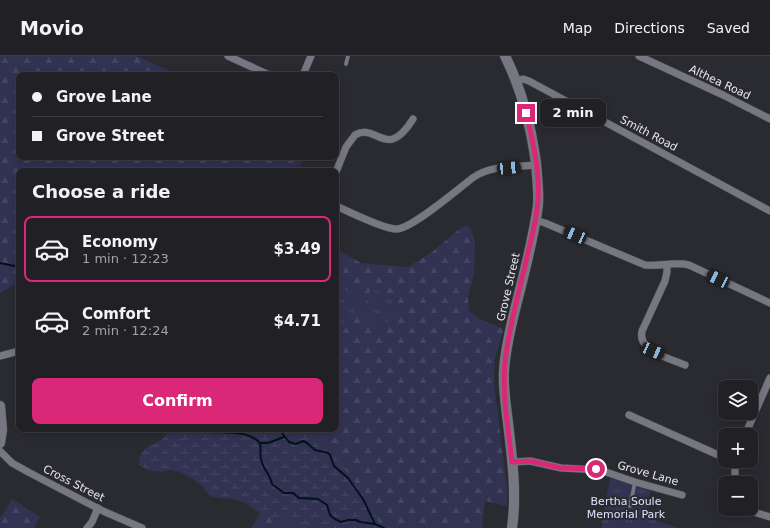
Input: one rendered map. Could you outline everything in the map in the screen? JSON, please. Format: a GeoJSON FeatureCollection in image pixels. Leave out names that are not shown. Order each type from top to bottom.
{"type":"FeatureCollection","features":[{"type":"Feature","properties":{"kind":"street"},"geometry":{"type":"LineString","coordinates":[[228,56],[263,72]]}},
{"type":"Feature","properties":{"kind":"street"},"geometry":{"type":"LineString","coordinates":[[304,72],[311,56]]}},
{"type":"Feature","properties":{"kind":"street","name":"Grove Street"},"geometry":{"type":"LineString","coordinates":[[505,56],[517,81],[530,126],[538,191],[535,220],[509,336],[505,361],[504,388],[512,462],[514,503],[512,528]]}},
{"type":"Feature","properties":{"kind":"street","name":"Althea Road"},"geometry":{"type":"LineString","coordinates":[[639,56],[723,95],[770,119]]}},
{"type":"Feature","properties":{"kind":"street","name":"Smith Road"},"geometry":{"type":"LineString","coordinates":[[517,81],[529,81],[770,211]]}},
{"type":"Feature","properties":{"kind":"street"},"geometry":{"type":"LineString","coordinates":[[338,168],[346,148],[355,135],[364,132],[385,139],[392,139],[404,132],[413,119]]}},
{"type":"Feature","properties":{"kind":"street"},"geometry":{"type":"LineString","coordinates":[[339,207],[386,227],[399,229],[415,222],[478,174],[495,169],[536,165]]}},
{"type":"Feature","properties":{"kind":"street"},"geometry":{"type":"LineString","coordinates":[[535,220],[545,222],[641,264],[650,266],[679,263],[689,265],[770,303]]}},
{"type":"Feature","properties":{"kind":"street"},"geometry":{"type":"LineString","coordinates":[[666,265],[667,272],[665,281],[642,330],[642,339],[645,345],[650,349],[685,365]]}},
{"type":"Feature","properties":{"kind":"street"},"geometry":{"type":"LineString","coordinates":[[0,356],[16,351]]}},
{"type":"Feature","properties":{"kind":"street"},"geometry":{"type":"LineString","coordinates":[[748,428],[768,387],[770,378]]}},
{"type":"Feature","properties":{"kind":"street"},"geometry":{"type":"LineString","coordinates":[[0,406],[2,430],[0,443]]}},
{"type":"Feature","properties":{"kind":"street"},"geometry":{"type":"LineString","coordinates":[[629,415],[718,455]]}},
{"type":"Feature","properties":{"kind":"street","name":"Cross Street"},"geometry":{"type":"LineString","coordinates":[[0,451],[15,465],[30,474],[142,528]]}},
{"type":"Feature","properties":{"kind":"street","name":"Grove Lane"},"geometry":{"type":"LineString","coordinates":[[512,462],[530,461],[561,468],[596,469],[682,495]]}},
{"type":"Feature","properties":{"kind":"street"},"geometry":{"type":"LineString","coordinates":[[88,528],[98,508]]}},
{"type":"Feature","properties":{"kind":"street"},"geometry":{"type":"LineString","coordinates":[[758,513],[770,517]]}},
{"type":"Feature","properties":{"kind":"lane"},"geometry":{"type":"LineString","coordinates":[[346,64],[348,56]]}},
{"type":"Feature","properties":{"kind":"lane"},"geometry":{"type":"LineString","coordinates":[[630,506],[635,482]]}},
{"type":"Feature","properties":{"kind":"green space"},"geometry":{"type":"Polygon","coordinates":[[[0,56],[137,56],[172,72],[16,72],[16,160],[303,160],[299,168],[16,168],[16,284],[0,293],[0,56]]]}},
{"type":"Feature","properties":{"kind":"green space"},"geometry":{"type":"Polygon","coordinates":[[[463,226],[470,227],[475,241],[474,274],[468,298],[469,311],[481,320],[504,329],[495,358],[494,383],[507,488],[507,506],[485,501],[482,528],[251,528],[304,443],[285,432],[339,432],[339,251],[361,263],[408,267],[432,252],[463,226]]]}},
{"type":"Feature","properties":{"kind":"green space"},"geometry":{"type":"Polygon","coordinates":[[[339,286],[362,299],[339,337],[339,286]]]}},
{"type":"Feature","properties":{"kind":"green space"},"geometry":{"type":"Polygon","coordinates":[[[372,287],[400,304],[385,326],[358,318],[372,287]]]}},
{"type":"Feature","properties":{"kind":"green space"},"geometry":{"type":"Polygon","coordinates":[[[167,432],[320,432],[326,448],[352,477],[380,524],[390,528],[369,528],[361,524],[356,528],[331,528],[321,524],[309,528],[300,528],[280,519],[264,516],[245,503],[231,498],[224,499],[210,496],[201,485],[177,471],[170,470],[162,472],[148,470],[139,465],[140,457],[143,452],[166,435],[167,432]]]}},
{"type":"Feature","properties":{"kind":"green space","name":"Bertha Soule Memorial Park"},"geometry":{"type":"Polygon","coordinates":[[[610,478],[651,490],[645,517],[679,528],[601,528],[610,478]]]}},
{"type":"Feature","properties":{"kind":"green space"},"geometry":{"type":"Polygon","coordinates":[[[12,499],[40,517],[34,528],[0,528],[0,518],[12,499]]]}},
{"type":"Feature","properties":{"kind":"waterway"},"geometry":{"type":"LineString","coordinates":[[0,263],[16,266]]}},
{"type":"Feature","properties":{"kind":"waterway"},"geometry":{"type":"LineString","coordinates":[[208,432],[230,432]]}},
{"type":"Feature","properties":{"kind":"waterway"},"geometry":{"type":"LineString","coordinates":[[230,432],[249,436],[260,443],[268,443],[284,437]]}},
{"type":"Feature","properties":{"kind":"waterway"},"geometry":{"type":"LineString","coordinates":[[281,432],[289,442],[296,444],[303,441],[315,450],[328,453],[334,466],[348,478],[363,499],[375,524],[384,528]]}},
{"type":"Feature","properties":{"kind":"waterway"},"geometry":{"type":"LineString","coordinates":[[260,443],[263,466],[270,477],[272,484],[284,493],[293,493],[299,498],[318,499],[327,505],[330,515],[341,522],[356,520],[375,524]]}},
{"type":"Feature","properties":{"kind":"route"},"geometry":{"type":"LineString","coordinates":[[526,113],[531,130],[538,186],[538,201],[534,227],[509,336],[504,371],[504,388],[512,462],[530,461],[561,468],[596,469]]}}]}
